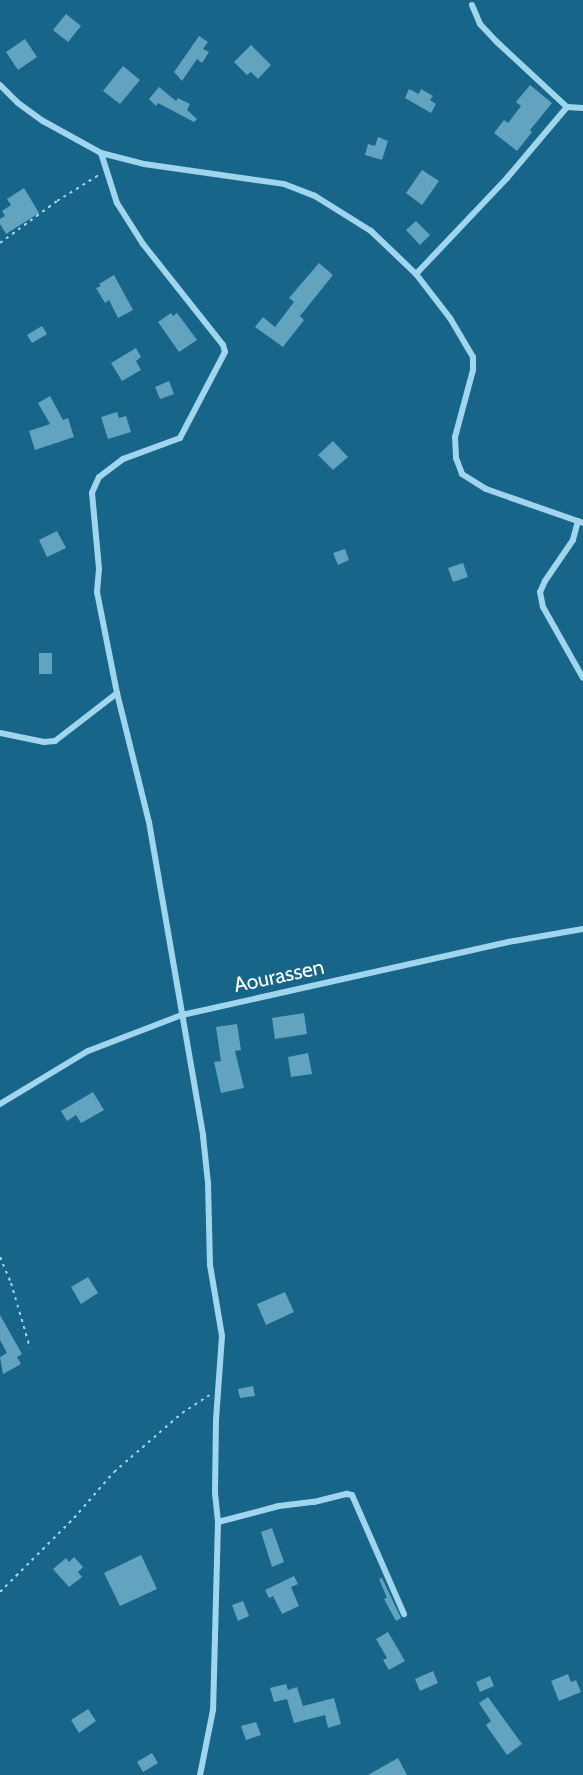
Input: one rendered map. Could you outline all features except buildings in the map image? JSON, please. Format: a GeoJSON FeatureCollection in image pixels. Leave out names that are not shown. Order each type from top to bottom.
{"type":"FeatureCollection","features":[{"type":"Feature","properties":{"kind":"street"},"geometry":{"type":"LineString","coordinates":[[472,6],[480,24],[567,107],[583,108]]}},
{"type":"Feature","properties":{"kind":"street"},"geometry":{"type":"LineString","coordinates":[[0,85],[18,103],[43,121],[101,153],[144,164],[284,184],[315,196],[371,231],[416,274],[450,318],[473,357],[472,370],[455,437],[456,458],[462,474],[486,489],[581,522],[573,540],[540,592],[543,607],[583,678]]}},
{"type":"Feature","properties":{"kind":"street"},"geometry":{"type":"LineString","coordinates":[[416,274],[507,178],[567,107]]}},
{"type":"Feature","properties":{"kind":"street"},"geometry":{"type":"LineString","coordinates":[[101,153],[117,203],[143,244],[210,327],[223,345],[225,352],[180,438],[123,459],[95,483],[92,493],[99,569],[97,592],[117,693],[149,822],[203,1136],[210,1265],[222,1336],[215,1493],[218,1522],[213,1710],[200,1775]]}},
{"type":"Feature","properties":{"kind":"street"},"geometry":{"type":"LineString","coordinates":[[0,733],[44,742],[55,741],[117,693]]}},
{"type":"Feature","properties":{"kind":"street","name":"Aourassen"},"geometry":{"type":"LineString","coordinates":[[0,1104],[88,1051],[182,1015],[514,941],[583,929]]}},
{"type":"Feature","properties":{"kind":"street"},"geometry":{"type":"LineString","coordinates":[[218,1522],[279,1506],[351,1495],[404,1614]]}},
{"type":"Feature","properties":{"kind":"path"},"geometry":{"type":"LineString","coordinates":[[0,243],[57,201],[106,171]]}},
{"type":"Feature","properties":{"kind":"path"},"geometry":{"type":"LineString","coordinates":[[0,1257],[11,1283],[30,1348]]}},
{"type":"Feature","properties":{"kind":"path"},"geometry":{"type":"LineString","coordinates":[[0,1592],[74,1518],[114,1472],[182,1413],[220,1389]]}}]}
